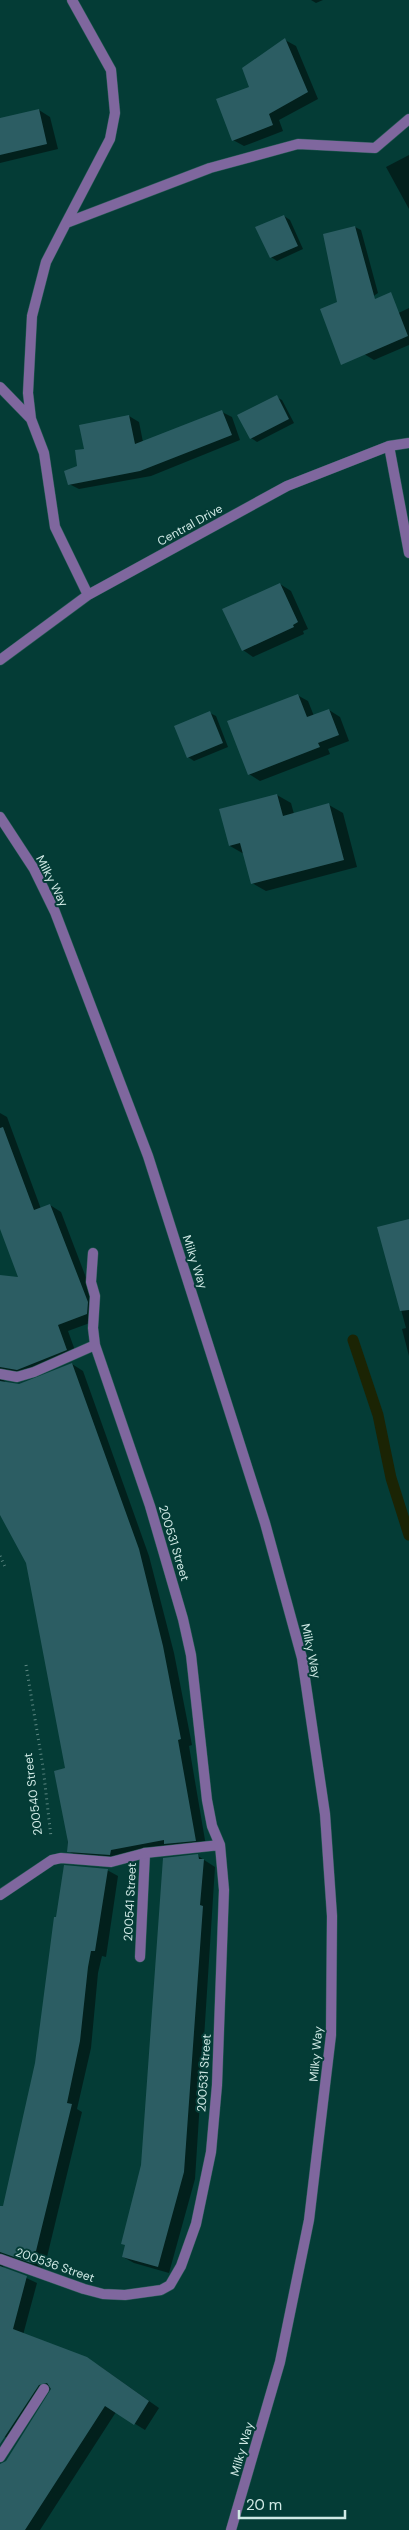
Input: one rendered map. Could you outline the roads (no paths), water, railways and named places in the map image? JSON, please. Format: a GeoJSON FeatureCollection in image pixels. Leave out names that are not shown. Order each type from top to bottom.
{"type":"FeatureCollection","features":[{"type":"Feature","properties":{"kind":"street"},"geometry":{"type":"LineString","coordinates":[[72,0],[88,32],[112,70],[115,113],[110,139],[46,262],[32,316],[28,393],[31,419],[44,453],[55,527],[88,595]]}},
{"type":"Feature","properties":{"kind":"street"},"geometry":{"type":"LineString","coordinates":[[66,223],[210,168],[298,144],[375,148],[409,119]]}},
{"type":"Feature","properties":{"kind":"street"},"geometry":{"type":"LineString","coordinates":[[0,387],[31,419]]}},
{"type":"Feature","properties":{"kind":"street","name":"Central Drive"},"geometry":{"type":"LineString","coordinates":[[0,660],[88,595],[287,486],[389,446],[409,443]]}},
{"type":"Feature","properties":{"kind":"street"},"geometry":{"type":"LineString","coordinates":[[389,446],[409,553]]}},
{"type":"Feature","properties":{"kind":"street","name":"Milky Way"},"geometry":{"type":"LineString","coordinates":[[0,818],[34,869],[55,912],[148,1156],[265,1523],[302,1658],[325,1814],[332,1916],[331,2035],[309,2220],[280,2362],[231,2530]]}},
{"type":"Feature","properties":{"kind":"street","name":"200531 Street"},"geometry":{"type":"LineString","coordinates":[[93,1253],[90,1282],[95,1296],[93,1328],[95,1344],[168,1562],[184,1619],[196,1693],[207,1800],[212,1826],[220,1845],[224,1890],[217,2076],[211,2152],[196,2224],[182,2266],[170,2285],[161,2290]]}},
{"type":"Feature","properties":{"kind":"street"},"geometry":{"type":"LineString","coordinates":[[0,1374],[17,1377],[34,1372],[95,1344]]}},
{"type":"Feature","properties":{"kind":"street"},"geometry":{"type":"LineString","coordinates":[[145,1853],[220,1845]]}},
{"type":"Feature","properties":{"kind":"street","name":"200541 Street"},"geometry":{"type":"LineString","coordinates":[[0,1895],[52,1860],[61,1858],[110,1862],[145,1853],[140,1957]]}},
{"type":"Feature","properties":{"kind":"street","name":"200536 Street"},"geometry":{"type":"LineString","coordinates":[[0,2259],[103,2294],[126,2295],[161,2290]]}},
{"type":"Feature","properties":{"kind":"street"},"geometry":{"type":"LineString","coordinates":[[0,2458],[44,2389]]}},
{"type":"Feature","properties":{"kind":"waterway"},"geometry":{"type":"LineString","coordinates":[[353,1340],[378,1415],[391,1478],[409,1535]]}}]}
